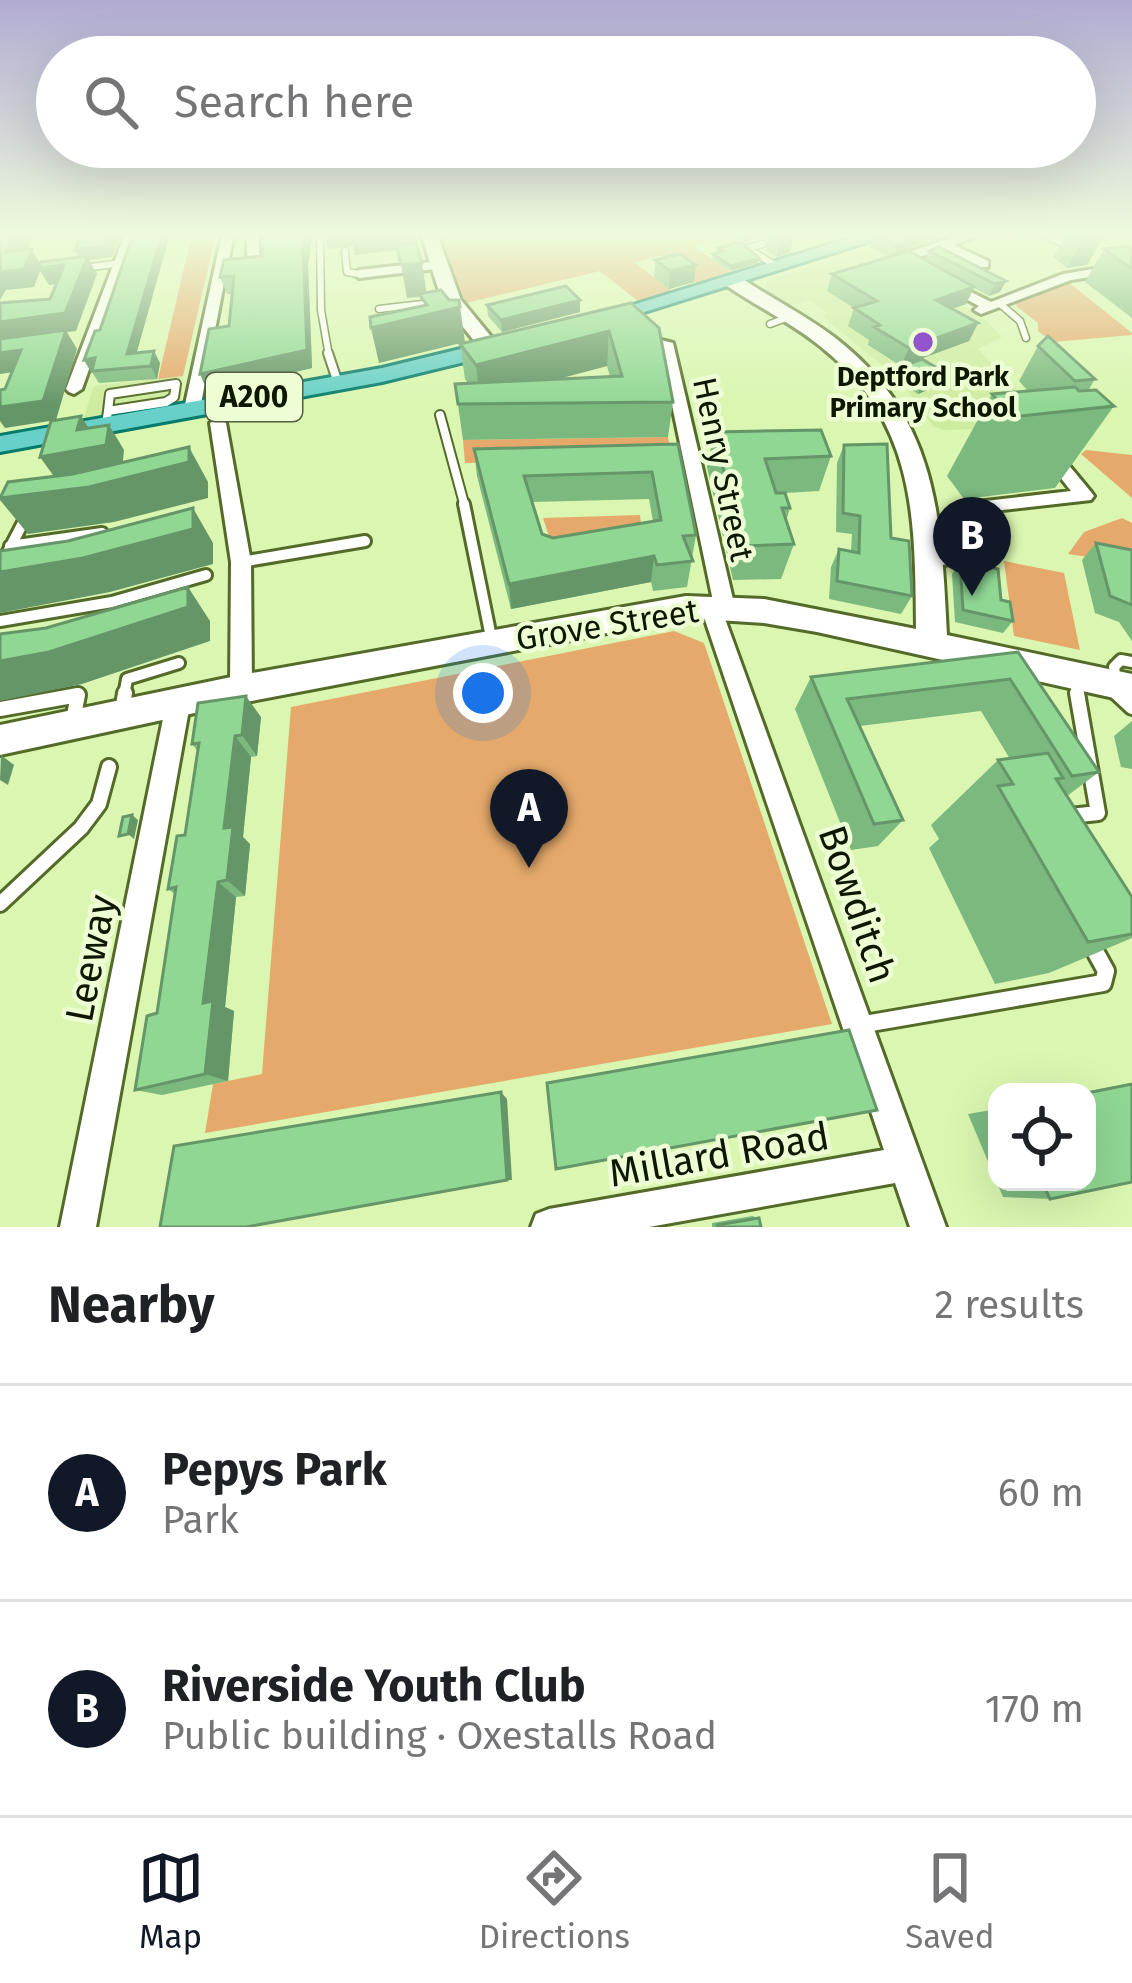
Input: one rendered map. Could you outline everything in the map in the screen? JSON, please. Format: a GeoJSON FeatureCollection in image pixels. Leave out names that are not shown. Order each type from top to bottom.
{"type":"FeatureCollection","features":[{"type":"Feature","properties":{"kind":"main road"},"geometry":{"type":"LineString","coordinates":[[564,329],[701,291]]}},
{"type":"Feature","properties":{"kind":"main road","name":"A200"},"geometry":{"type":"LineString","coordinates":[[0,444],[106,418],[192,409],[338,382],[526,340]]}},
{"type":"Feature","properties":{"kind":"street"},"geometry":{"type":"LineString","coordinates":[[74,389],[112,291]]}},
{"type":"Feature","properties":{"kind":"street"},"geometry":{"type":"LineString","coordinates":[[192,409],[215,291]]}},
{"type":"Feature","properties":{"kind":"street"},"geometry":{"type":"LineString","coordinates":[[447,291],[452,310],[491,349]]}},
{"type":"Feature","properties":{"kind":"street"},"geometry":{"type":"LineString","coordinates":[[745,291],[780,321],[859,368],[901,422],[919,464],[932,643]]}},
{"type":"Feature","properties":{"kind":"street"},"geometry":{"type":"LineString","coordinates":[[956,291],[984,308],[1029,291]]}},
{"type":"Feature","properties":{"kind":"street"},"geometry":{"type":"LineString","coordinates":[[63,342],[95,338]]}},
{"type":"Feature","properties":{"kind":"street","name":"Henry Street"},"geometry":{"type":"LineString","coordinates":[[666,343],[718,608]]}},
{"type":"Feature","properties":{"kind":"street"},"geometry":{"type":"LineString","coordinates":[[218,423],[241,562],[241,689]]}},
{"type":"Feature","properties":{"kind":"street"},"geometry":{"type":"LineString","coordinates":[[928,560],[969,560],[966,508],[1085,496],[1061,467]]}},
{"type":"Feature","properties":{"kind":"street","name":"Grove Street"},"geometry":{"type":"LineString","coordinates":[[0,740],[241,689],[667,610],[718,608],[817,620],[1128,685]]}},
{"type":"Feature","properties":{"kind":"street","name":"Bowditch"},"geometry":{"type":"LineString","coordinates":[[718,608],[856,1026],[928,1227]]}},
{"type":"Feature","properties":{"kind":"street","name":"Leeway"},"geometry":{"type":"LineString","coordinates":[[78,1227],[178,704]]}},
{"type":"Feature","properties":{"kind":"street","name":"Millard Road"},"geometry":{"type":"LineString","coordinates":[[549,1227],[904,1164]]}},
{"type":"Feature","properties":{"kind":"lane"},"geometry":{"type":"LineString","coordinates":[[320,291],[326,362],[338,382]]}},
{"type":"Feature","properties":{"kind":"lane"},"geometry":{"type":"LineString","coordinates":[[984,308],[1020,321],[1026,338]]}},
{"type":"Feature","properties":{"kind":"lane"},"geometry":{"type":"LineString","coordinates":[[379,309],[452,310]]}},
{"type":"Feature","properties":{"kind":"lane"},"geometry":{"type":"LineString","coordinates":[[176,384],[174,397],[166,402],[106,418],[110,394],[176,384]]}},
{"type":"Feature","properties":{"kind":"lane"},"geometry":{"type":"LineString","coordinates":[[440,415],[457,470],[492,642]]}},
{"type":"Feature","properties":{"kind":"lane"},"geometry":{"type":"LineString","coordinates":[[0,567],[30,509],[15,512]]}},
{"type":"Feature","properties":{"kind":"lane"},"geometry":{"type":"LineString","coordinates":[[10,546],[121,531]]}},
{"type":"Feature","properties":{"kind":"lane"},"geometry":{"type":"LineString","coordinates":[[241,562],[365,541]]}},
{"type":"Feature","properties":{"kind":"lane"},"geometry":{"type":"LineString","coordinates":[[0,621],[112,602],[206,575]]}},
{"type":"Feature","properties":{"kind":"lane"},"geometry":{"type":"LineString","coordinates":[[122,715],[127,679],[178,663]]}},
{"type":"Feature","properties":{"kind":"lane"},"geometry":{"type":"LineString","coordinates":[[1060,817],[1098,813],[1073,672]]}},
{"type":"Feature","properties":{"kind":"lane"},"geometry":{"type":"LineString","coordinates":[[0,709],[78,695],[73,725]]}},
{"type":"Feature","properties":{"kind":"lane"},"geometry":{"type":"LineString","coordinates":[[0,904],[81,828],[99,804],[109,767]]}},
{"type":"Feature","properties":{"kind":"lane"},"geometry":{"type":"LineString","coordinates":[[856,1026],[1103,983],[1106,971],[1085,934]]}},
{"type":"Feature","properties":{"kind":"shaded area"},"geometry":{"type":"Polygon","coordinates":[[[179,291],[203,291],[183,376],[158,379],[179,291]]]}},
{"type":"Feature","properties":{"kind":"shaded area"},"geometry":{"type":"Polygon","coordinates":[[[461,291],[515,291],[466,303],[461,291]]]}},
{"type":"Feature","properties":{"kind":"shaded area"},"geometry":{"type":"Polygon","coordinates":[[[626,291],[671,291],[638,301],[626,291]]]}},
{"type":"Feature","properties":{"kind":"shaded area","name":"Deptford Park Primary School"},"geometry":{"type":"Polygon","coordinates":[[[766,291],[938,291],[982,316],[1002,337],[978,349],[1052,427],[944,430],[933,426],[899,379],[822,316],[827,313],[808,300],[791,306],[766,291]]]}},
{"type":"Feature","properties":{"kind":"shaded area"},"geometry":{"type":"Polygon","coordinates":[[[1041,291],[1080,291],[1132,335],[1053,342],[1016,306],[1018,300],[1041,291]]]}},
{"type":"Feature","properties":{"kind":"shaded area"},"geometry":{"type":"Polygon","coordinates":[[[183,376],[181,400],[83,420],[94,386],[183,376]]]}},
{"type":"Feature","properties":{"kind":"shaded area"},"geometry":{"type":"Polygon","coordinates":[[[668,437],[672,459],[465,463],[463,440],[668,437]]]}},
{"type":"Feature","properties":{"kind":"shaded area"},"geometry":{"type":"Polygon","coordinates":[[[1086,450],[1132,455],[1132,498],[1081,454],[1086,450]]]}},
{"type":"Feature","properties":{"kind":"shaded area"},"geometry":{"type":"Polygon","coordinates":[[[640,515],[644,549],[557,561],[543,518],[640,515]]]}},
{"type":"Feature","properties":{"kind":"shaded area"},"geometry":{"type":"Polygon","coordinates":[[[1122,518],[1132,523],[1132,563],[1068,554],[1084,532],[1122,518]]]}},
{"type":"Feature","properties":{"kind":"shaded area"},"geometry":{"type":"Polygon","coordinates":[[[1004,561],[1064,573],[1080,650],[1014,636],[1004,561]]]}},
{"type":"Feature","properties":{"kind":"shaded area"},"geometry":{"type":"Polygon","coordinates":[[[674,631],[704,643],[832,1024],[205,1133],[213,1084],[262,1074],[291,707],[674,631]]]}},
{"type":"Feature","properties":{"kind":"building"},"geometry":{"type":"Polygon","coordinates":[[[53,291],[74,291],[65,313],[0,322],[0,303],[50,299],[53,291]]]}},
{"type":"Feature","properties":{"kind":"building"},"geometry":{"type":"Polygon","coordinates":[[[113,291],[145,291],[127,354],[154,351],[151,366],[92,371],[95,358],[84,360],[95,331],[100,330],[113,291]]]}},
{"type":"Feature","properties":{"kind":"building"},"geometry":{"type":"Polygon","coordinates":[[[232,291],[305,291],[307,350],[200,374],[209,329],[229,326],[232,291]]]}},
{"type":"Feature","properties":{"kind":"building"},"geometry":{"type":"Polygon","coordinates":[[[442,291],[449,300],[459,300],[460,307],[371,328],[370,317],[427,305],[419,294],[442,291]]]}},
{"type":"Feature","properties":{"kind":"building"},"geometry":{"type":"Polygon","coordinates":[[[544,291],[571,291],[580,300],[501,320],[487,305],[544,291]]]}},
{"type":"Feature","properties":{"kind":"building"},"geometry":{"type":"Polygon","coordinates":[[[861,291],[962,291],[936,300],[978,323],[909,348],[874,327],[880,325],[854,308],[877,301],[861,291]]]}},
{"type":"Feature","properties":{"kind":"building"},"geometry":{"type":"Polygon","coordinates":[[[631,303],[659,328],[673,402],[458,404],[455,384],[622,376],[609,331],[476,365],[460,344],[631,303]]]}},
{"type":"Feature","properties":{"kind":"building"},"geometry":{"type":"Polygon","coordinates":[[[66,330],[43,401],[0,407],[0,390],[5,389],[21,350],[0,353],[0,339],[66,330]]]}},
{"type":"Feature","properties":{"kind":"building"},"geometry":{"type":"Polygon","coordinates":[[[1048,336],[1095,379],[1075,381],[1038,346],[1048,336]]]}},
{"type":"Feature","properties":{"kind":"building"},"geometry":{"type":"Polygon","coordinates":[[[922,359],[945,373],[923,382],[900,367],[922,359]]]}},
{"type":"Feature","properties":{"kind":"building"},"geometry":{"type":"Polygon","coordinates":[[[1075,387],[1096,390],[1114,406],[1012,417],[992,394],[1075,387]]]}},
{"type":"Feature","properties":{"kind":"building"},"geometry":{"type":"Polygon","coordinates":[[[81,416],[77,430],[109,425],[106,445],[40,457],[51,421],[81,416]]]}},
{"type":"Feature","properties":{"kind":"building"},"geometry":{"type":"Polygon","coordinates":[[[821,430],[831,456],[765,459],[776,493],[785,493],[790,508],[782,508],[794,544],[743,546],[714,432],[821,430]]]}},
{"type":"Feature","properties":{"kind":"building"},"geometry":{"type":"Polygon","coordinates":[[[678,444],[696,535],[683,536],[693,561],[657,565],[654,556],[509,584],[474,449],[678,444]],[[652,472],[524,476],[542,534],[553,538],[661,520],[652,472]]]}},
{"type":"Feature","properties":{"kind":"building"},"geometry":{"type":"Polygon","coordinates":[[[887,444],[891,538],[909,541],[912,596],[837,581],[839,549],[859,553],[860,516],[843,513],[844,445],[887,444]]]}},
{"type":"Feature","properties":{"kind":"building"},"geometry":{"type":"Polygon","coordinates":[[[189,447],[189,462],[89,487],[0,498],[8,482],[73,474],[189,447]]]}},
{"type":"Feature","properties":{"kind":"building"},"geometry":{"type":"Polygon","coordinates":[[[193,508],[193,529],[83,558],[0,572],[0,551],[68,541],[193,508]]]}},
{"type":"Feature","properties":{"kind":"building"},"geometry":{"type":"Polygon","coordinates":[[[1096,543],[1132,550],[1132,605],[1110,596],[1096,543]]]}},
{"type":"Feature","properties":{"kind":"building"},"geometry":{"type":"Polygon","coordinates":[[[960,561],[998,569],[1001,600],[1010,602],[1013,621],[963,610],[960,561]]]}},
{"type":"Feature","properties":{"kind":"building"},"geometry":{"type":"Polygon","coordinates":[[[188,587],[188,607],[49,652],[0,661],[0,634],[46,628],[188,587]]]}},
{"type":"Feature","properties":{"kind":"building"},"geometry":{"type":"Polygon","coordinates":[[[1018,652],[1099,772],[1072,776],[1010,679],[847,699],[903,820],[874,824],[811,677],[1018,652]]]}},
{"type":"Feature","properties":{"kind":"building"},"geometry":{"type":"Polygon","coordinates":[[[246,696],[242,735],[235,736],[224,828],[233,827],[227,880],[218,882],[203,1003],[213,1001],[205,1074],[135,1090],[147,1016],[157,1013],[176,887],[168,889],[177,836],[185,835],[199,743],[192,744],[198,703],[246,696]]]}},
{"type":"Feature","properties":{"kind":"building"},"geometry":{"type":"Polygon","coordinates":[[[1048,753],[1063,778],[1056,779],[1132,897],[1132,934],[1088,942],[998,786],[1013,784],[998,760],[1048,753]]]}},
{"type":"Feature","properties":{"kind":"building"},"geometry":{"type":"Polygon","coordinates":[[[132,815],[128,834],[119,836],[123,817],[132,815]]]}},
{"type":"Feature","properties":{"kind":"building"},"geometry":{"type":"Polygon","coordinates":[[[849,1030],[877,1110],[556,1169],[547,1083],[849,1030]]]}},
{"type":"Feature","properties":{"kind":"building"},"geometry":{"type":"Polygon","coordinates":[[[1132,1084],[1132,1182],[1096,1189],[1096,1091],[1132,1084]]]}},
{"type":"Feature","properties":{"kind":"building"},"geometry":{"type":"Polygon","coordinates":[[[501,1092],[507,1180],[246,1227],[160,1227],[174,1146],[501,1092]]]}},
{"type":"Feature","properties":{"kind":"building"},"geometry":{"type":"Polygon","coordinates":[[[1046,1191],[1089,1191],[1050,1199],[1046,1191]]]}},
{"type":"Feature","properties":{"kind":"building"},"geometry":{"type":"Polygon","coordinates":[[[759,1218],[761,1227],[717,1227],[717,1225],[759,1218]]]}},
{"type":"Feature","properties":{"kind":"place","name":"Deptford Park Primary School"},"geometry":{"type":"Point","coordinates":[923,342]}},
{"type":"Feature","properties":{"kind":"place","name":"Riverside Youth Club"},"geometry":{"type":"Point","coordinates":[972,596]}},
{"type":"Feature","properties":{"kind":"place","name":"Pepys Park"},"geometry":{"type":"Point","coordinates":[529,868]}}]}
